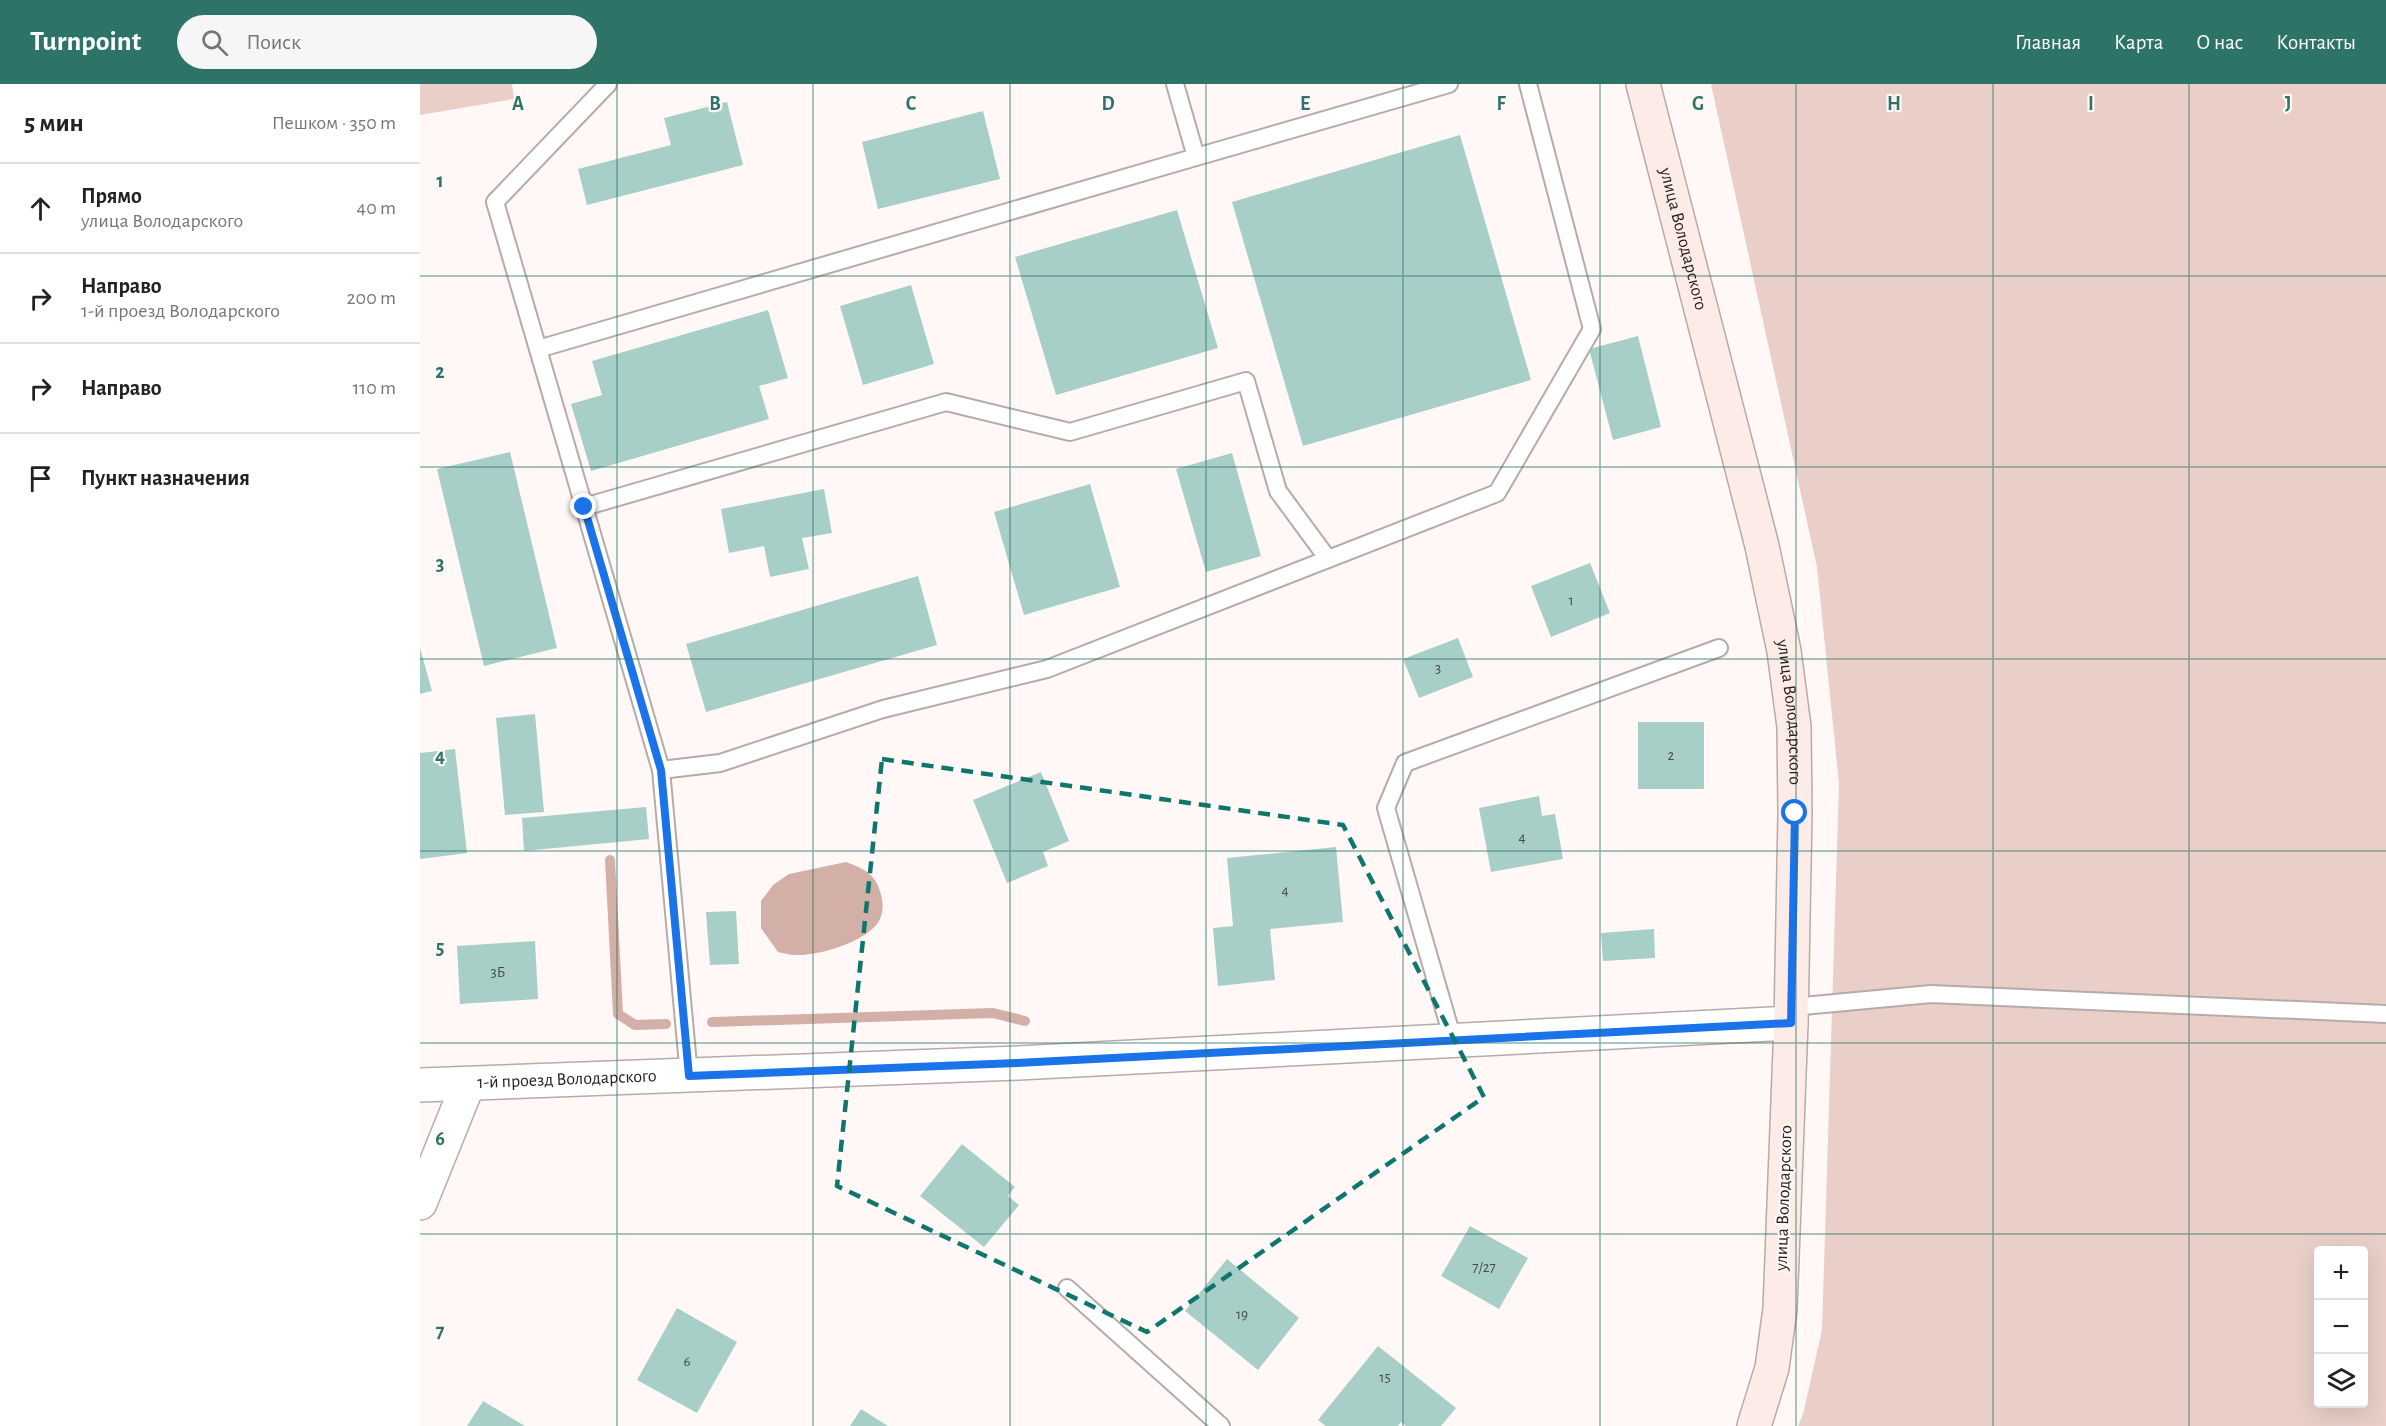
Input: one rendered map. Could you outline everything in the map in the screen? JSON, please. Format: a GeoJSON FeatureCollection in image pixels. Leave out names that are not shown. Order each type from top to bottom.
{"type":"FeatureCollection","features":[{"type":"Feature","properties":{"kind":"street","name":"улица Володарского"},"geometry":{"type":"LineString","coordinates":[[1643,84],[1762,546],[1784,651],[1794,727],[1792,1015],[1780,1309],[1772,1368],[1754,1426]]}},
{"type":"Feature","properties":{"kind":"street","name":"1-й проезд Володарского"},"geometry":{"type":"LineString","coordinates":[[420,1085],[1017,1063],[1453,1040],[1792,1015]]}},
{"type":"Feature","properties":{"kind":"street"},"geometry":{"type":"LineString","coordinates":[[420,1203],[468,1084]]}},
{"type":"Feature","properties":{"kind":"lane"},"geometry":{"type":"LineString","coordinates":[[608,84],[495,202],[661,770],[689,1076]]}},
{"type":"Feature","properties":{"kind":"lane"},"geometry":{"type":"LineString","coordinates":[[1175,84],[1196,158]]}},
{"type":"Feature","properties":{"kind":"lane"},"geometry":{"type":"LineString","coordinates":[[538,349],[1449,84]]}},
{"type":"Feature","properties":{"kind":"lane"},"geometry":{"type":"LineString","coordinates":[[661,770],[720,763],[884,709],[1047,669],[1497,493],[1592,329],[1528,84]]}},
{"type":"Feature","properties":{"kind":"lane"},"geometry":{"type":"LineString","coordinates":[[584,507],[946,402],[1070,432],[1246,381],[1278,491],[1328,559]]}},
{"type":"Feature","properties":{"kind":"lane"},"geometry":{"type":"LineString","coordinates":[[1453,1040],[1386,808],[1404,763],[1719,648]]}},
{"type":"Feature","properties":{"kind":"lane"},"geometry":{"type":"LineString","coordinates":[[1792,1015],[1932,994],[2386,1014]]}},
{"type":"Feature","properties":{"kind":"lane"},"geometry":{"type":"LineString","coordinates":[[1067,1288],[1221,1426]]}},
{"type":"Feature","properties":{"kind":"highlighted area"},"geometry":{"type":"Polygon","coordinates":[[[882,759],[1343,825],[1484,1097],[1147,1332],[837,1186],[882,759]]]}},
{"type":"Feature","properties":{"kind":"shaded area"},"geometry":{"type":"Polygon","coordinates":[[[420,84],[512,84],[514,99],[420,115],[420,84]]]}},
{"type":"Feature","properties":{"kind":"shaded area"},"geometry":{"type":"Polygon","coordinates":[[[1711,84],[2386,84],[2386,1426],[1798,1426],[1803,1414],[1822,1330],[1839,784],[1817,567],[1711,84]]]}},
{"type":"Feature","properties":{"kind":"shaded area"},"geometry":{"type":"Polygon","coordinates":[[[846,862],[868,872],[878,885],[883,909],[874,927],[855,940],[830,950],[806,955],[778,952],[761,928],[761,901],[773,885],[789,874],[846,862]]]}},
{"type":"Feature","properties":{"kind":"building"},"geometry":{"type":"Polygon","coordinates":[[[727,102],[743,165],[587,205],[578,169],[671,145],[664,118],[727,102]]]}},
{"type":"Feature","properties":{"kind":"building"},"geometry":{"type":"Polygon","coordinates":[[[983,111],[1000,179],[878,209],[862,142],[983,111]]]}},
{"type":"Feature","properties":{"kind":"building"},"geometry":{"type":"Polygon","coordinates":[[[1460,135],[1531,380],[1303,446],[1232,202],[1460,135]]]}},
{"type":"Feature","properties":{"kind":"building"},"geometry":{"type":"Polygon","coordinates":[[[1177,210],[1218,348],[1056,395],[1015,257],[1177,210]]]}},
{"type":"Feature","properties":{"kind":"building"},"geometry":{"type":"Polygon","coordinates":[[[911,285],[934,364],[863,385],[840,306],[911,285]]]}},
{"type":"Feature","properties":{"kind":"building"},"geometry":{"type":"Polygon","coordinates":[[[768,310],[788,378],[759,386],[769,419],[591,471],[571,404],[602,395],[592,361],[768,310]]]}},
{"type":"Feature","properties":{"kind":"building"},"geometry":{"type":"Polygon","coordinates":[[[1638,336],[1661,427],[1613,440],[1589,349],[1638,336]]]}},
{"type":"Feature","properties":{"kind":"building"},"geometry":{"type":"Polygon","coordinates":[[[510,452],[557,648],[484,666],[437,469],[510,452]]]}},
{"type":"Feature","properties":{"kind":"building"},"geometry":{"type":"Polygon","coordinates":[[[1232,453],[1261,556],[1206,572],[1176,469],[1232,453]]]}},
{"type":"Feature","properties":{"kind":"building"},"geometry":{"type":"Polygon","coordinates":[[[1090,484],[1120,587],[1024,615],[994,512],[1090,484]]]}},
{"type":"Feature","properties":{"kind":"building"},"geometry":{"type":"Polygon","coordinates":[[[824,489],[832,533],[802,538],[809,569],[770,577],[764,546],[729,553],[721,509],[824,489]]]}},
{"type":"Feature","properties":{"kind":"building"},"geometry":{"type":"Polygon","coordinates":[[[1590,563],[1610,613],[1551,637],[1531,586],[1590,563]]]}},
{"type":"Feature","properties":{"kind":"building"},"geometry":{"type":"Polygon","coordinates":[[[918,576],[937,645],[706,712],[686,644],[918,576]]]}},
{"type":"Feature","properties":{"kind":"building"},"geometry":{"type":"Polygon","coordinates":[[[1458,638],[1473,677],[1419,698],[1403,659],[1458,638]]]}},
{"type":"Feature","properties":{"kind":"building"},"geometry":{"type":"Polygon","coordinates":[[[420,648],[432,691],[420,694],[420,648]]]}},
{"type":"Feature","properties":{"kind":"building"},"geometry":{"type":"Polygon","coordinates":[[[535,714],[544,812],[505,815],[496,718],[535,714]]]}},
{"type":"Feature","properties":{"kind":"building"},"geometry":{"type":"Polygon","coordinates":[[[1638,722],[1704,722],[1704,789],[1638,789],[1638,722]]]}},
{"type":"Feature","properties":{"kind":"building"},"geometry":{"type":"Polygon","coordinates":[[[455,749],[467,853],[420,859],[420,753],[455,749]]]}},
{"type":"Feature","properties":{"kind":"building"},"geometry":{"type":"Polygon","coordinates":[[[1041,772],[1069,841],[1043,852],[1048,866],[1007,883],[973,800],[1041,772]]]}},
{"type":"Feature","properties":{"kind":"building"},"geometry":{"type":"Polygon","coordinates":[[[1539,796],[1542,816],[1555,814],[1563,859],[1491,872],[1479,808],[1539,796]]]}},
{"type":"Feature","properties":{"kind":"building"},"geometry":{"type":"Polygon","coordinates":[[[646,807],[649,839],[524,851],[522,818],[646,807]]]}},
{"type":"Feature","properties":{"kind":"building"},"geometry":{"type":"Polygon","coordinates":[[[1336,847],[1343,922],[1270,929],[1275,980],[1218,986],[1213,928],[1233,926],[1227,858],[1336,847]]]}},
{"type":"Feature","properties":{"kind":"building"},"geometry":{"type":"Polygon","coordinates":[[[736,911],[739,964],[710,965],[706,912],[736,911]]]}},
{"type":"Feature","properties":{"kind":"building"},"geometry":{"type":"Polygon","coordinates":[[[1654,929],[1655,958],[1603,961],[1601,933],[1654,929]]]}},
{"type":"Feature","properties":{"kind":"building"},"geometry":{"type":"Polygon","coordinates":[[[535,941],[538,999],[460,1004],[457,946],[535,941]]]}},
{"type":"Feature","properties":{"kind":"building"},"geometry":{"type":"Polygon","coordinates":[[[962,1144],[1015,1187],[1008,1196],[1019,1205],[984,1247],[920,1196],[962,1144]]]}},
{"type":"Feature","properties":{"kind":"building"},"geometry":{"type":"Polygon","coordinates":[[[1470,1226],[1528,1258],[1499,1309],[1441,1276],[1470,1226]]]}},
{"type":"Feature","properties":{"kind":"building"},"geometry":{"type":"Polygon","coordinates":[[[1227,1259],[1299,1318],[1258,1370],[1185,1311],[1227,1259]]]}},
{"type":"Feature","properties":{"kind":"building"},"geometry":{"type":"Polygon","coordinates":[[[677,1308],[737,1342],[697,1413],[637,1380],[677,1308]]]}},
{"type":"Feature","properties":{"kind":"building"},"geometry":{"type":"Polygon","coordinates":[[[1378,1346],[1456,1408],[1441,1426],[1406,1426],[1401,1422],[1398,1426],[1326,1426],[1318,1420],[1378,1346]]]}},
{"type":"Feature","properties":{"kind":"building"},"geometry":{"type":"Polygon","coordinates":[[[483,1401],[525,1426],[467,1426],[483,1401]]]}},
{"type":"Feature","properties":{"kind":"building"},"geometry":{"type":"Polygon","coordinates":[[[861,1409],[888,1426],[850,1426],[861,1409]]]}},
{"type":"Feature","properties":{"kind":"waterway"},"geometry":{"type":"LineString","coordinates":[[610,860],[618,1014],[635,1025],[666,1024]]}},
{"type":"Feature","properties":{"kind":"waterway"},"geometry":{"type":"LineString","coordinates":[[712,1022],[993,1013],[1025,1021]]}},
{"type":"Feature","properties":{"kind":"route"},"geometry":{"type":"LineString","coordinates":[[584,507],[661,770],[689,1076],[1017,1063],[1791,1023],[1795,813]]}}]}
